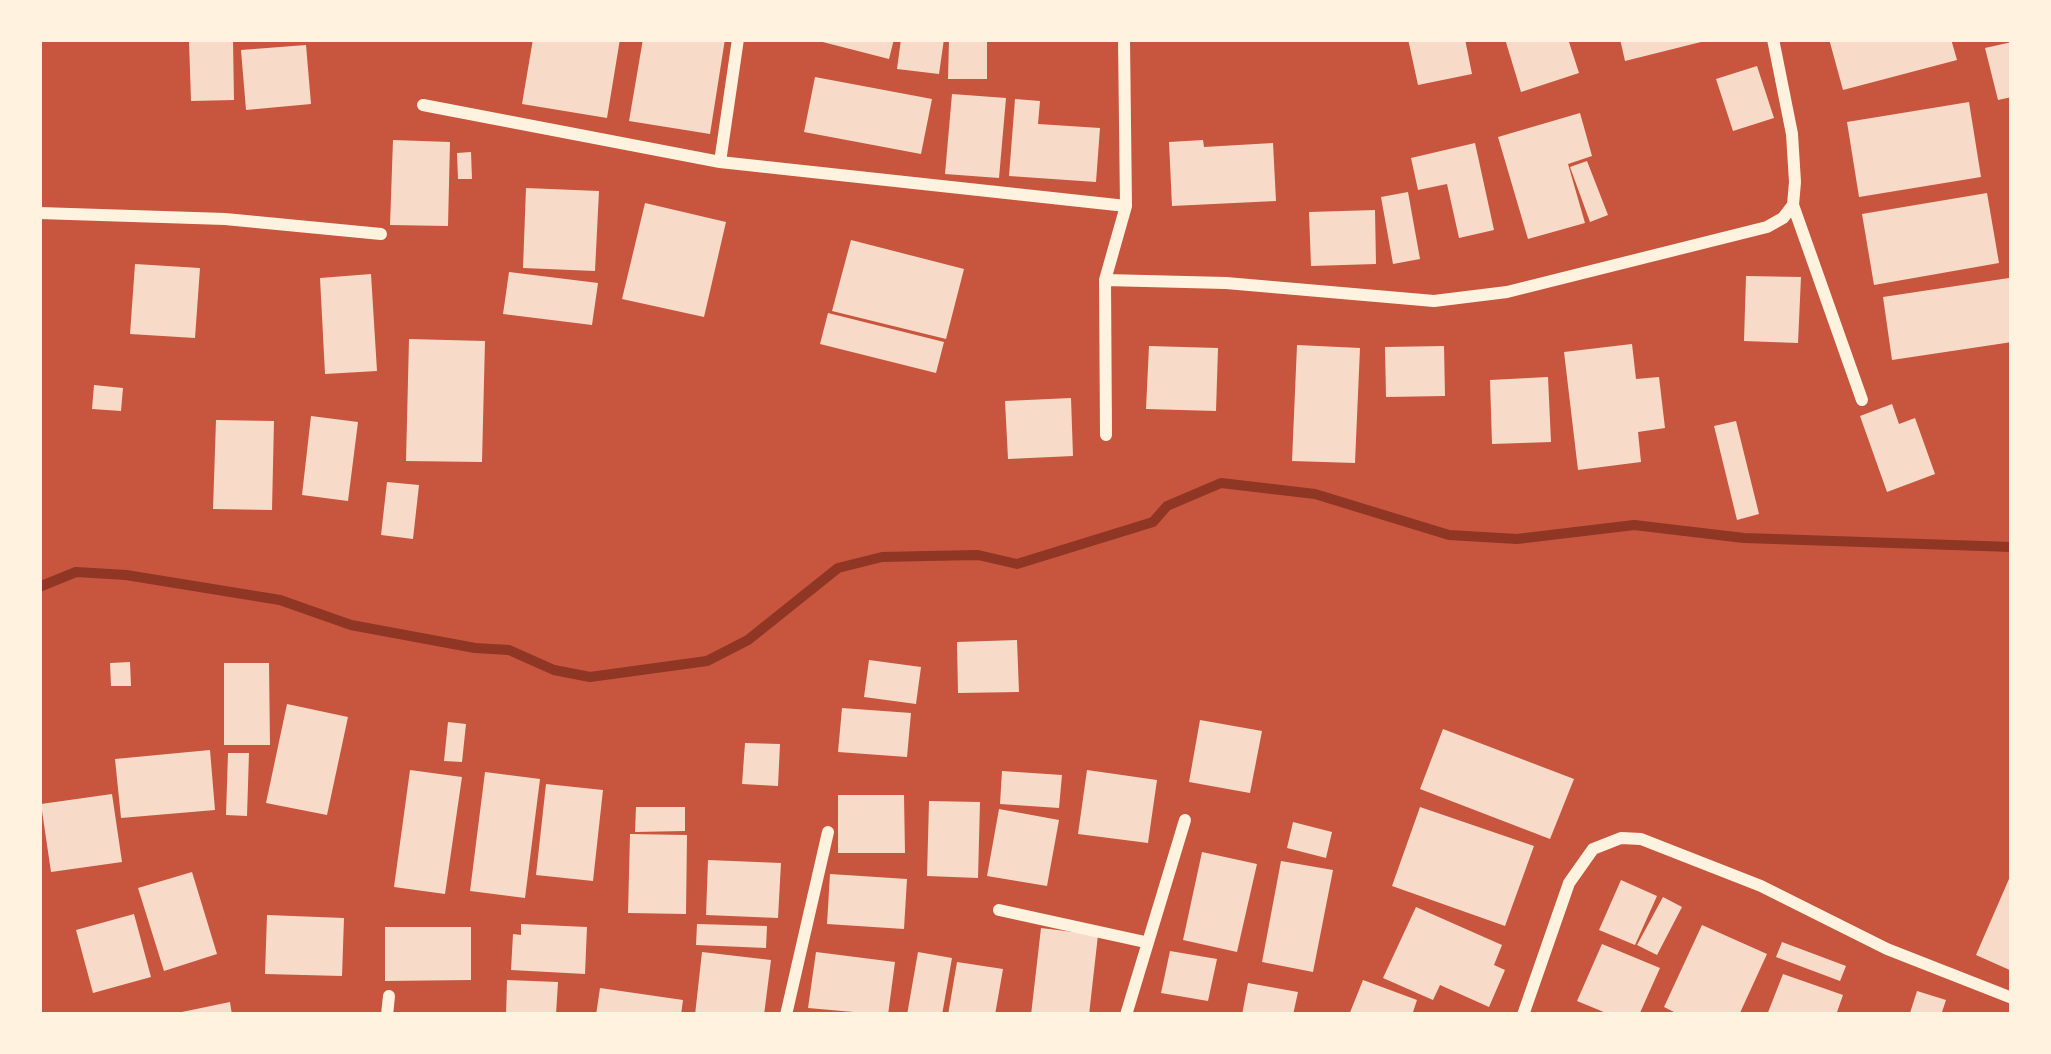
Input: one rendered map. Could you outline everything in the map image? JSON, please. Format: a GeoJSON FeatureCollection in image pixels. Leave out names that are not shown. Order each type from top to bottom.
{"type":"FeatureCollection","features":[{"type":"Feature","properties":{"kind":"street"},"geometry":{"type":"LineString","coordinates":[[720,162],[737,39]]}},
{"type":"Feature","properties":{"kind":"street"},"geometry":{"type":"LineString","coordinates":[[1106,435],[1105,280],[1126,206],[1124,39]]}},
{"type":"Feature","properties":{"kind":"street"},"geometry":{"type":"LineString","coordinates":[[1773,39],[1792,134],[1793,205],[1862,400]]}},
{"type":"Feature","properties":{"kind":"street"},"geometry":{"type":"LineString","coordinates":[[423,105],[720,162],[1126,206]]}},
{"type":"Feature","properties":{"kind":"street"},"geometry":{"type":"LineString","coordinates":[[1105,280],[1226,283],[1434,301],[1507,292],[1767,227],[1793,205]]}},
{"type":"Feature","properties":{"kind":"street"},"geometry":{"type":"LineString","coordinates":[[39,213],[225,219],[381,233]]}},
{"type":"Feature","properties":{"kind":"street"},"geometry":{"type":"LineString","coordinates":[[1126,1015],[1185,820]]}},
{"type":"Feature","properties":{"kind":"street"},"geometry":{"type":"LineString","coordinates":[[786,1015],[828,832]]}},
{"type":"Feature","properties":{"kind":"street"},"geometry":{"type":"LineString","coordinates":[[1523,1015],[1569,883],[1593,849],[1621,838],[1641,839],[1761,886],[1887,949],[2012,998]]}},
{"type":"Feature","properties":{"kind":"street"},"geometry":{"type":"LineString","coordinates":[[999,910],[1145,942]]}},
{"type":"Feature","properties":{"kind":"street"},"geometry":{"type":"LineString","coordinates":[[387,1015],[388,996]]}},
{"type":"Feature","properties":{"kind":"building"},"geometry":{"type":"Polygon","coordinates":[[[233,39],[234,100],[191,101],[189,41],[233,39]]]}},
{"type":"Feature","properties":{"kind":"building"},"geometry":{"type":"Polygon","coordinates":[[[533,39],[620,39],[607,118],[522,104],[533,39]]]}},
{"type":"Feature","properties":{"kind":"building"},"geometry":{"type":"Polygon","coordinates":[[[643,39],[725,39],[710,134],[629,121],[643,39]]]}},
{"type":"Feature","properties":{"kind":"building"},"geometry":{"type":"Polygon","coordinates":[[[811,39],[894,39],[889,59],[811,39]]]}},
{"type":"Feature","properties":{"kind":"building"},"geometry":{"type":"Polygon","coordinates":[[[901,39],[944,39],[939,74],[897,69],[901,39]]]}},
{"type":"Feature","properties":{"kind":"building"},"geometry":{"type":"Polygon","coordinates":[[[949,39],[987,39],[987,79],[948,79],[949,39]]]}},
{"type":"Feature","properties":{"kind":"building"},"geometry":{"type":"Polygon","coordinates":[[[1408,39],[1465,39],[1472,74],[1418,85],[1408,39]]]}},
{"type":"Feature","properties":{"kind":"building"},"geometry":{"type":"Polygon","coordinates":[[[1505,39],[1568,39],[1579,73],[1521,92],[1505,39]]]}},
{"type":"Feature","properties":{"kind":"building"},"geometry":{"type":"Polygon","coordinates":[[[1620,39],[1705,39],[1705,41],[1625,61],[1620,39]]]}},
{"type":"Feature","properties":{"kind":"building"},"geometry":{"type":"Polygon","coordinates":[[[1829,39],[1951,39],[1957,60],[1843,90],[1829,39]]]}},
{"type":"Feature","properties":{"kind":"building"},"geometry":{"type":"Polygon","coordinates":[[[2012,42],[2012,97],[1998,100],[1985,48],[2012,42]]]}},
{"type":"Feature","properties":{"kind":"building"},"geometry":{"type":"Polygon","coordinates":[[[306,45],[311,104],[246,110],[241,50],[306,45]]]}},
{"type":"Feature","properties":{"kind":"building"},"geometry":{"type":"Polygon","coordinates":[[[1757,66],[1774,118],[1733,131],[1716,79],[1757,66]]]}},
{"type":"Feature","properties":{"kind":"building"},"geometry":{"type":"Polygon","coordinates":[[[815,77],[932,99],[921,154],[804,132],[815,77]]]}},
{"type":"Feature","properties":{"kind":"building"},"geometry":{"type":"Polygon","coordinates":[[[952,94],[1006,98],[999,178],[945,174],[952,94]]]}},
{"type":"Feature","properties":{"kind":"building"},"geometry":{"type":"Polygon","coordinates":[[[1015,99],[1040,101],[1038,124],[1100,128],[1096,182],[1009,176],[1015,99]]]}},
{"type":"Feature","properties":{"kind":"building"},"geometry":{"type":"Polygon","coordinates":[[[1969,102],[1981,177],[1859,197],[1847,122],[1969,102]]]}},
{"type":"Feature","properties":{"kind":"building"},"geometry":{"type":"Polygon","coordinates":[[[1580,113],[1592,156],[1568,164],[1585,223],[1528,239],[1498,137],[1580,113]]]}},
{"type":"Feature","properties":{"kind":"building"},"geometry":{"type":"Polygon","coordinates":[[[393,140],[450,142],[448,226],[390,225],[393,140]]]}},
{"type":"Feature","properties":{"kind":"building"},"geometry":{"type":"Polygon","coordinates":[[[1203,140],[1204,147],[1273,143],[1276,201],[1172,206],[1169,142],[1203,140]]]}},
{"type":"Feature","properties":{"kind":"building"},"geometry":{"type":"Polygon","coordinates":[[[1475,143],[1494,230],[1459,238],[1447,184],[1418,190],[1411,158],[1475,143]]]}},
{"type":"Feature","properties":{"kind":"building"},"geometry":{"type":"Polygon","coordinates":[[[471,152],[472,179],[458,179],[457,153],[471,152]]]}},
{"type":"Feature","properties":{"kind":"building"},"geometry":{"type":"Polygon","coordinates":[[[1587,161],[1608,215],[1590,222],[1570,167],[1587,161]]]}},
{"type":"Feature","properties":{"kind":"building"},"geometry":{"type":"Polygon","coordinates":[[[526,188],[599,191],[595,271],[523,268],[526,188]]]}},
{"type":"Feature","properties":{"kind":"building"},"geometry":{"type":"Polygon","coordinates":[[[1408,192],[1420,259],[1393,264],[1381,197],[1408,192]]]}},
{"type":"Feature","properties":{"kind":"building"},"geometry":{"type":"Polygon","coordinates":[[[1987,193],[1999,263],[1874,285],[1862,214],[1987,193]]]}},
{"type":"Feature","properties":{"kind":"building"},"geometry":{"type":"Polygon","coordinates":[[[645,203],[726,222],[704,317],[622,299],[645,203]]]}},
{"type":"Feature","properties":{"kind":"building"},"geometry":{"type":"Polygon","coordinates":[[[1375,210],[1376,264],[1311,266],[1309,212],[1375,210]]]}},
{"type":"Feature","properties":{"kind":"building"},"geometry":{"type":"Polygon","coordinates":[[[851,240],[964,269],[946,339],[832,311],[851,240]]]}},
{"type":"Feature","properties":{"kind":"building"},"geometry":{"type":"Polygon","coordinates":[[[135,264],[200,268],[195,338],[130,334],[135,264]]]}},
{"type":"Feature","properties":{"kind":"building"},"geometry":{"type":"Polygon","coordinates":[[[509,272],[598,283],[592,325],[503,314],[509,272]]]}},
{"type":"Feature","properties":{"kind":"building"},"geometry":{"type":"Polygon","coordinates":[[[371,274],[377,371],[325,374],[320,278],[371,274]]]}},
{"type":"Feature","properties":{"kind":"building"},"geometry":{"type":"Polygon","coordinates":[[[1746,276],[1801,277],[1798,343],[1744,341],[1746,276]]]}},
{"type":"Feature","properties":{"kind":"building"},"geometry":{"type":"Polygon","coordinates":[[[2009,278],[2012,342],[1892,360],[1883,297],[2009,278]]]}},
{"type":"Feature","properties":{"kind":"building"},"geometry":{"type":"Polygon","coordinates":[[[828,313],[944,342],[936,373],[820,344],[828,313]]]}},
{"type":"Feature","properties":{"kind":"building"},"geometry":{"type":"Polygon","coordinates":[[[409,339],[485,341],[482,462],[406,461],[409,339]]]}},
{"type":"Feature","properties":{"kind":"building"},"geometry":{"type":"Polygon","coordinates":[[[1632,344],[1636,379],[1659,377],[1665,428],[1638,432],[1641,462],[1578,470],[1564,352],[1632,344]]]}},
{"type":"Feature","properties":{"kind":"building"},"geometry":{"type":"Polygon","coordinates":[[[1297,345],[1360,348],[1355,463],[1292,461],[1297,345]]]}},
{"type":"Feature","properties":{"kind":"building"},"geometry":{"type":"Polygon","coordinates":[[[1149,346],[1218,348],[1216,411],[1146,409],[1149,346]]]}},
{"type":"Feature","properties":{"kind":"building"},"geometry":{"type":"Polygon","coordinates":[[[1444,346],[1445,396],[1386,397],[1385,347],[1444,346]]]}},
{"type":"Feature","properties":{"kind":"building"},"geometry":{"type":"Polygon","coordinates":[[[1548,377],[1551,442],[1492,444],[1490,380],[1548,377]]]}},
{"type":"Feature","properties":{"kind":"building"},"geometry":{"type":"Polygon","coordinates":[[[94,385],[123,388],[121,411],[92,409],[94,385]]]}},
{"type":"Feature","properties":{"kind":"building"},"geometry":{"type":"Polygon","coordinates":[[[1071,398],[1073,456],[1008,459],[1005,401],[1071,398]]]}},
{"type":"Feature","properties":{"kind":"building"},"geometry":{"type":"Polygon","coordinates":[[[1892,404],[1899,424],[1915,418],[1935,474],[1887,492],[1860,416],[1892,404]]]}},
{"type":"Feature","properties":{"kind":"building"},"geometry":{"type":"Polygon","coordinates":[[[311,416],[358,422],[348,501],[302,495],[311,416]]]}},
{"type":"Feature","properties":{"kind":"building"},"geometry":{"type":"Polygon","coordinates":[[[216,420],[274,421],[272,510],[213,509],[216,420]]]}},
{"type":"Feature","properties":{"kind":"building"},"geometry":{"type":"Polygon","coordinates":[[[1736,421],[1759,514],[1737,520],[1714,426],[1736,421]]]}},
{"type":"Feature","properties":{"kind":"building"},"geometry":{"type":"Polygon","coordinates":[[[387,482],[419,485],[413,539],[381,535],[387,482]]]}},
{"type":"Feature","properties":{"kind":"building"},"geometry":{"type":"Polygon","coordinates":[[[1017,640],[1019,692],[958,693],[957,642],[1017,640]]]}},
{"type":"Feature","properties":{"kind":"building"},"geometry":{"type":"Polygon","coordinates":[[[869,660],[921,667],[916,704],[864,697],[869,660]]]}},
{"type":"Feature","properties":{"kind":"building"},"geometry":{"type":"Polygon","coordinates":[[[130,662],[131,686],[111,686],[110,663],[130,662]]]}},
{"type":"Feature","properties":{"kind":"building"},"geometry":{"type":"Polygon","coordinates":[[[224,663],[269,663],[270,745],[224,745],[224,663]]]}},
{"type":"Feature","properties":{"kind":"building"},"geometry":{"type":"Polygon","coordinates":[[[287,704],[348,717],[327,815],[266,803],[287,704]]]}},
{"type":"Feature","properties":{"kind":"building"},"geometry":{"type":"Polygon","coordinates":[[[842,708],[911,713],[907,757],[838,752],[842,708]]]}},
{"type":"Feature","properties":{"kind":"building"},"geometry":{"type":"Polygon","coordinates":[[[1200,720],[1262,731],[1250,793],[1189,782],[1200,720]]]}},
{"type":"Feature","properties":{"kind":"building"},"geometry":{"type":"Polygon","coordinates":[[[448,722],[466,724],[462,762],[444,761],[448,722]]]}},
{"type":"Feature","properties":{"kind":"building"},"geometry":{"type":"Polygon","coordinates":[[[1443,729],[1574,779],[1550,839],[1420,789],[1443,729]]]}},
{"type":"Feature","properties":{"kind":"building"},"geometry":{"type":"Polygon","coordinates":[[[745,743],[780,744],[778,786],[742,784],[745,743]]]}},
{"type":"Feature","properties":{"kind":"building"},"geometry":{"type":"Polygon","coordinates":[[[210,750],[215,810],[121,818],[115,759],[210,750]]]}},
{"type":"Feature","properties":{"kind":"building"},"geometry":{"type":"Polygon","coordinates":[[[228,753],[249,753],[247,816],[226,815],[228,753]]]}},
{"type":"Feature","properties":{"kind":"building"},"geometry":{"type":"Polygon","coordinates":[[[410,770],[462,777],[445,894],[394,887],[410,770]]]}},
{"type":"Feature","properties":{"kind":"building"},"geometry":{"type":"Polygon","coordinates":[[[1087,770],[1157,780],[1148,843],[1078,834],[1087,770]]]}},
{"type":"Feature","properties":{"kind":"building"},"geometry":{"type":"Polygon","coordinates":[[[1002,771],[1062,775],[1059,808],[1000,804],[1002,771]]]}},
{"type":"Feature","properties":{"kind":"building"},"geometry":{"type":"Polygon","coordinates":[[[485,772],[540,779],[525,898],[470,891],[485,772]]]}},
{"type":"Feature","properties":{"kind":"building"},"geometry":{"type":"Polygon","coordinates":[[[546,784],[603,790],[593,881],[536,875],[546,784]]]}},
{"type":"Feature","properties":{"kind":"building"},"geometry":{"type":"Polygon","coordinates":[[[112,794],[122,862],[51,872],[41,804],[112,794]]]}},
{"type":"Feature","properties":{"kind":"building"},"geometry":{"type":"Polygon","coordinates":[[[838,795],[904,795],[905,853],[838,853],[838,795]]]}},
{"type":"Feature","properties":{"kind":"building"},"geometry":{"type":"Polygon","coordinates":[[[929,801],[980,802],[978,878],[927,876],[929,801]]]}},
{"type":"Feature","properties":{"kind":"building"},"geometry":{"type":"Polygon","coordinates":[[[636,807],[685,807],[685,831],[635,832],[636,807]]]}},
{"type":"Feature","properties":{"kind":"building"},"geometry":{"type":"Polygon","coordinates":[[[1420,807],[1534,846],[1505,926],[1392,886],[1420,807]]]}},
{"type":"Feature","properties":{"kind":"building"},"geometry":{"type":"Polygon","coordinates":[[[999,809],[1059,820],[1047,886],[987,876],[999,809]]]}},
{"type":"Feature","properties":{"kind":"building"},"geometry":{"type":"Polygon","coordinates":[[[1293,822],[1332,832],[1326,858],[1287,848],[1293,822]]]}},
{"type":"Feature","properties":{"kind":"building"},"geometry":{"type":"Polygon","coordinates":[[[630,834],[687,835],[686,914],[628,913],[630,834]]]}},
{"type":"Feature","properties":{"kind":"building"},"geometry":{"type":"Polygon","coordinates":[[[1202,852],[1257,864],[1237,952],[1183,940],[1202,852]]]}},
{"type":"Feature","properties":{"kind":"building"},"geometry":{"type":"Polygon","coordinates":[[[708,860],[781,863],[778,918],[706,915],[708,860]]]}},
{"type":"Feature","properties":{"kind":"building"},"geometry":{"type":"Polygon","coordinates":[[[1281,861],[1333,870],[1313,972],[1262,962],[1281,861]]]}},
{"type":"Feature","properties":{"kind":"building"},"geometry":{"type":"Polygon","coordinates":[[[192,872],[217,954],[164,971],[138,888],[192,872]]]}},
{"type":"Feature","properties":{"kind":"building"},"geometry":{"type":"Polygon","coordinates":[[[2012,872],[2012,971],[1976,955],[2012,872]]]}},
{"type":"Feature","properties":{"kind":"building"},"geometry":{"type":"Polygon","coordinates":[[[830,874],[907,879],[904,929],[827,924],[830,874]]]}},
{"type":"Feature","properties":{"kind":"building"},"geometry":{"type":"Polygon","coordinates":[[[1621,880],[1657,896],[1635,945],[1599,930],[1621,880]]]}},
{"type":"Feature","properties":{"kind":"building"},"geometry":{"type":"Polygon","coordinates":[[[1663,897],[1682,907],[1657,955],[1637,945],[1663,897]]]}},
{"type":"Feature","properties":{"kind":"building"},"geometry":{"type":"Polygon","coordinates":[[[1416,907],[1502,945],[1494,965],[1505,970],[1489,1007],[1440,985],[1433,1000],[1383,978],[1416,907]]]}},
{"type":"Feature","properties":{"kind":"building"},"geometry":{"type":"Polygon","coordinates":[[[134,914],[151,977],[93,993],[76,930],[134,914]]]}},
{"type":"Feature","properties":{"kind":"building"},"geometry":{"type":"Polygon","coordinates":[[[267,915],[344,918],[342,976],[265,974],[267,915]]]}},
{"type":"Feature","properties":{"kind":"building"},"geometry":{"type":"Polygon","coordinates":[[[521,924],[587,927],[585,974],[511,970],[513,934],[521,935],[521,924]]]}},
{"type":"Feature","properties":{"kind":"building"},"geometry":{"type":"Polygon","coordinates":[[[697,924],[767,926],[766,948],[696,945],[697,924]]]}},
{"type":"Feature","properties":{"kind":"building"},"geometry":{"type":"Polygon","coordinates":[[[1702,925],[1767,954],[1739,1015],[1680,1015],[1664,1007],[1702,925]]]}},
{"type":"Feature","properties":{"kind":"building"},"geometry":{"type":"Polygon","coordinates":[[[385,927],[471,927],[471,980],[385,981],[385,927]]]}},
{"type":"Feature","properties":{"kind":"building"},"geometry":{"type":"Polygon","coordinates":[[[1041,928],[1098,935],[1089,1015],[1031,1015],[1041,928]]]}},
{"type":"Feature","properties":{"kind":"building"},"geometry":{"type":"Polygon","coordinates":[[[1782,942],[1846,966],[1840,981],[1776,957],[1782,942]]]}},
{"type":"Feature","properties":{"kind":"building"},"geometry":{"type":"Polygon","coordinates":[[[1602,944],[1660,968],[1639,1015],[1611,1015],[1577,1001],[1602,944]]]}},
{"type":"Feature","properties":{"kind":"building"},"geometry":{"type":"Polygon","coordinates":[[[1170,951],[1217,959],[1208,1001],[1161,993],[1170,951]]]}},
{"type":"Feature","properties":{"kind":"building"},"geometry":{"type":"Polygon","coordinates":[[[702,952],[771,960],[764,1015],[695,1015],[702,952]]]}},
{"type":"Feature","properties":{"kind":"building"},"geometry":{"type":"Polygon","coordinates":[[[816,952],[895,962],[888,1015],[808,1008],[816,952]]]}},
{"type":"Feature","properties":{"kind":"building"},"geometry":{"type":"Polygon","coordinates":[[[918,952],[952,958],[942,1015],[907,1015],[918,952]]]}},
{"type":"Feature","properties":{"kind":"building"},"geometry":{"type":"Polygon","coordinates":[[[957,962],[1003,969],[995,1015],[948,1015],[957,962]]]}},
{"type":"Feature","properties":{"kind":"building"},"geometry":{"type":"Polygon","coordinates":[[[1783,974],[1843,995],[1836,1015],[1767,1015],[1783,974]]]}},
{"type":"Feature","properties":{"kind":"building"},"geometry":{"type":"Polygon","coordinates":[[[507,980],[558,982],[556,1015],[506,1015],[507,980]]]}},
{"type":"Feature","properties":{"kind":"building"},"geometry":{"type":"Polygon","coordinates":[[[1363,980],[1417,1000],[1412,1015],[1349,1015],[1363,980]]]}},
{"type":"Feature","properties":{"kind":"building"},"geometry":{"type":"Polygon","coordinates":[[[1248,983],[1298,992],[1293,1015],[1242,1015],[1248,983]]]}},
{"type":"Feature","properties":{"kind":"building"},"geometry":{"type":"Polygon","coordinates":[[[600,988],[683,1000],[681,1015],[596,1015],[600,988]]]}},
{"type":"Feature","properties":{"kind":"building"},"geometry":{"type":"Polygon","coordinates":[[[1917,991],[1946,1000],[1941,1015],[1910,1013],[1917,991]]]}},
{"type":"Feature","properties":{"kind":"building"},"geometry":{"type":"Polygon","coordinates":[[[230,1002],[232,1015],[177,1015],[177,1013],[230,1002]]]}},
{"type":"Feature","properties":{"kind":"waterway"},"geometry":{"type":"LineString","coordinates":[[39,587],[76,572],[126,575],[280,600],[351,625],[509,650],[554,670],[590,677],[707,661],[748,640],[838,568],[882,557],[978,555],[1017,564],[1153,522],[1167,506],[1221,483],[1315,494],[1449,535],[1517,539],[1634,525],[1744,538],[2012,547]]}}]}
